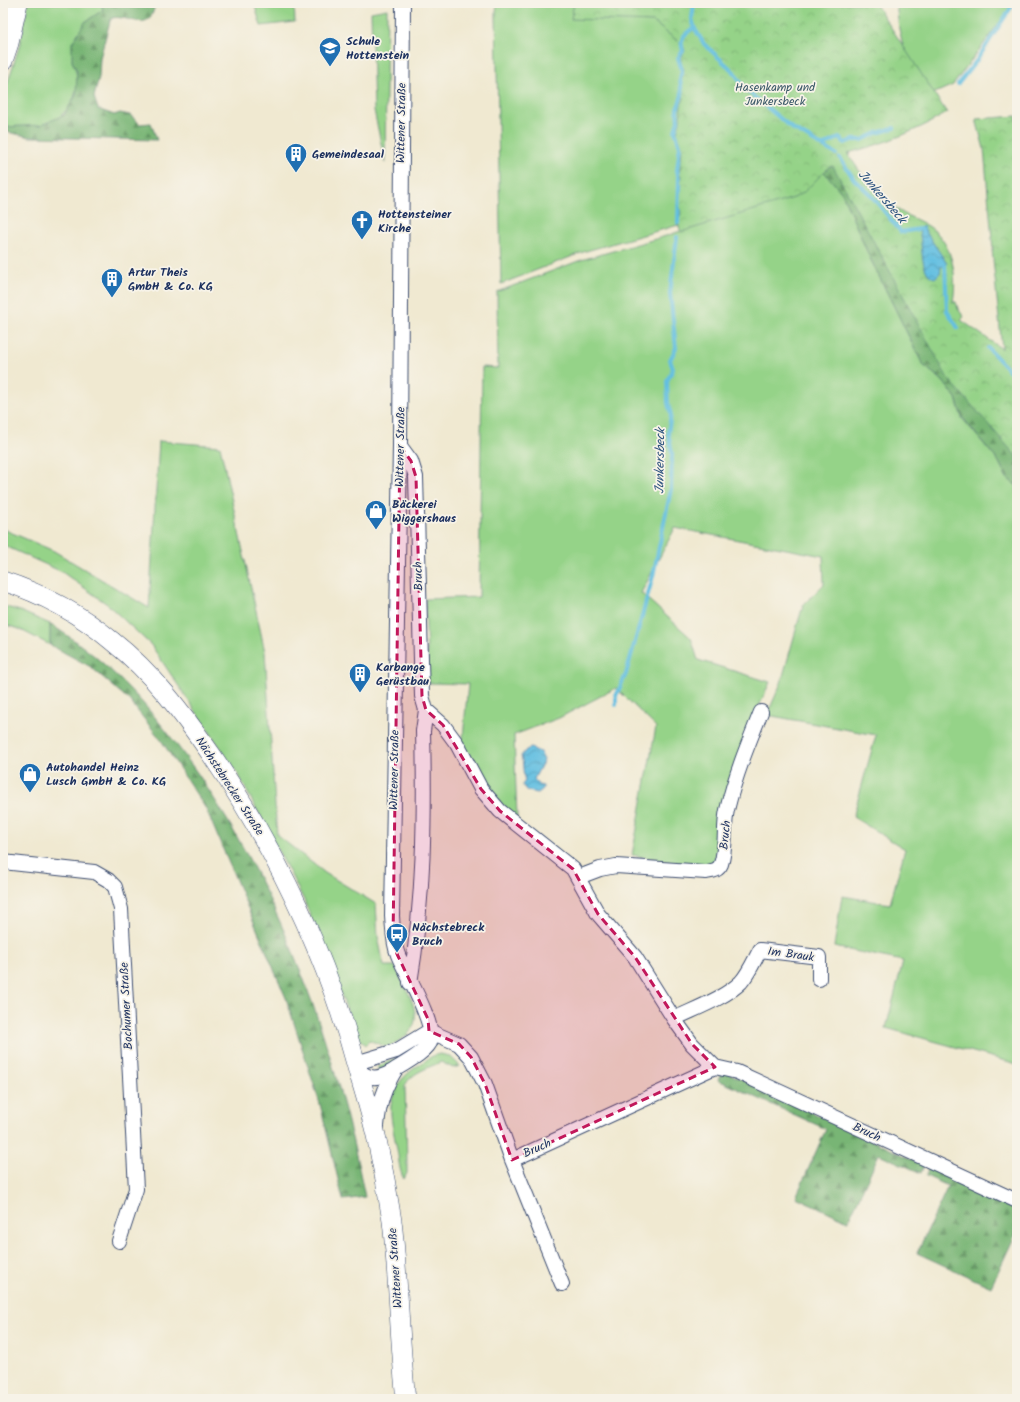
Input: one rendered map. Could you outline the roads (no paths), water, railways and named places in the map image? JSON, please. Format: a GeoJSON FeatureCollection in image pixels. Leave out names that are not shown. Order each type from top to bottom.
{"type":"FeatureCollection","features":[{"type":"Feature","properties":{"kind":"main road"},"geometry":{"type":"LineString","coordinates":[[3,61],[9,43],[18,3]]}},
{"type":"Feature","properties":{"kind":"main road","name":"Nächstebrecker Straße"},"geometry":{"type":"LineString","coordinates":[[3,581],[54,601],[113,641],[159,685],[202,742],[262,835],[296,902],[333,992],[357,1067]]}},
{"type":"Feature","properties":{"kind":"main road","name":"Wittener Straße"},"geometry":{"type":"LineString","coordinates":[[357,1067],[377,1138],[392,1223],[406,1399]]}},
{"type":"Feature","properties":{"kind":"street","name":"Wittener Straße"},"geometry":{"type":"LineString","coordinates":[[357,1067],[366,1077],[374,1078],[385,1075],[411,1060],[428,1045],[431,1040],[428,1019],[397,954],[393,938],[392,916],[400,446],[403,3]]}},
{"type":"Feature","properties":{"kind":"street","name":"Bruch"},"geometry":{"type":"LineString","coordinates":[[400,446],[411,461],[416,477],[422,696],[426,710],[423,731],[422,871],[416,950],[410,983]]}},
{"type":"Feature","properties":{"kind":"street"},"geometry":{"type":"LineString","coordinates":[[426,710],[443,725],[457,744],[481,789],[500,812],[565,862],[579,877],[598,914],[635,956],[674,1020],[692,1044],[715,1068]]}},
{"type":"Feature","properties":{"kind":"street","name":"Bruch"},"geometry":{"type":"LineString","coordinates":[[579,877],[600,869],[616,866],[706,872],[716,870],[720,867],[727,811],[737,774],[761,712]]}},
{"type":"Feature","properties":{"kind":"street","name":"Bochumer Straße"},"geometry":{"type":"LineString","coordinates":[[3,862],[94,872],[108,880],[115,887],[119,898],[121,910],[136,1189],[119,1241]]}},
{"type":"Feature","properties":{"kind":"street","name":"Im Brauk"},"geometry":{"type":"LineString","coordinates":[[674,1020],[727,992],[740,982],[749,970],[760,950],[819,957],[819,979]]}},
{"type":"Feature","properties":{"kind":"street","name":"Bruch"},"geometry":{"type":"LineString","coordinates":[[429,1031],[459,1044],[471,1057],[485,1084],[512,1160],[562,1284]]}},
{"type":"Feature","properties":{"kind":"street"},"geometry":{"type":"LineString","coordinates":[[357,1067],[396,1052],[429,1031]]}},
{"type":"Feature","properties":{"kind":"street","name":"Bruch"},"geometry":{"type":"LineString","coordinates":[[512,1160],[715,1068],[737,1072],[1017,1201]]}},
{"type":"Feature","properties":{"kind":"street","name":"Wittener Straße"},"geometry":{"type":"LineString","coordinates":[[377,1138],[379,1105],[387,1083],[396,1069]]}},
{"type":"Feature","properties":{"kind":"water"},"geometry":{"type":"Polygon","coordinates":[[[923,225],[947,264],[941,267],[940,273],[935,278],[930,276],[926,271],[922,257],[919,231],[923,225]]]}},
{"type":"Feature","properties":{"kind":"water"},"geometry":{"type":"Polygon","coordinates":[[[531,748],[540,752],[544,760],[534,779],[538,785],[543,786],[543,789],[538,793],[527,791],[522,785],[525,781],[521,756],[526,750],[531,748]]]}},
{"type":"Feature","properties":{"kind":"waterway","name":"Junkersbeck"},"geometry":{"type":"LineString","coordinates":[[694,3],[692,19],[695,29],[704,44],[734,72],[745,89],[793,129],[836,154]]}},
{"type":"Feature","properties":{"kind":"waterway"},"geometry":{"type":"LineString","coordinates":[[958,84],[977,60],[1014,3]]}},
{"type":"Feature","properties":{"kind":"waterway"},"geometry":{"type":"LineString","coordinates":[[678,223],[679,180],[677,170],[680,146],[675,131],[678,121],[677,110],[682,95],[680,79],[682,70],[678,58],[683,51],[683,37],[694,27]]}},
{"type":"Feature","properties":{"kind":"waterway"},"geometry":{"type":"LineString","coordinates":[[822,146],[839,138],[845,143],[852,140],[862,140],[877,133],[894,128]]}},
{"type":"Feature","properties":{"kind":"waterway","name":"Junkersbeck"},"geometry":{"type":"LineString","coordinates":[[840,158],[854,179],[870,194],[901,232],[920,229]]}},
{"type":"Feature","properties":{"kind":"waterway","name":"Junkersbeck"},"geometry":{"type":"LineString","coordinates":[[616,705],[616,696],[626,674],[653,576],[671,489],[672,453],[668,433],[671,415],[668,403],[667,381],[673,369],[670,360],[676,348],[670,293],[677,237]]}},
{"type":"Feature","properties":{"kind":"waterway","name":"Junkersbeck"},"geometry":{"type":"LineString","coordinates":[[945,265],[947,311],[958,328]]}},
{"type":"Feature","properties":{"kind":"waterway","name":"Junkersbeck"},"geometry":{"type":"LineString","coordinates":[[988,348],[1017,379]]}},
{"type":"Feature","properties":{"kind":"place","name":"Schule Hottenstein"},"geometry":{"type":"Point","coordinates":[330,68]}},
{"type":"Feature","properties":{"kind":"place","name":"Gemeindesaal"},"geometry":{"type":"Point","coordinates":[296,174]}},
{"type":"Feature","properties":{"kind":"place","name":"Hottensteiner Kirche"},"geometry":{"type":"Point","coordinates":[362,240]}},
{"type":"Feature","properties":{"kind":"place","name":"Artur Theis GmbH & Co. KG"},"geometry":{"type":"Point","coordinates":[112,298]}},
{"type":"Feature","properties":{"kind":"place","name":"Bäckerei Wiggershaus"},"geometry":{"type":"Point","coordinates":[376,530]}},
{"type":"Feature","properties":{"kind":"place","name":"Karbange Gerüstbau"},"geometry":{"type":"Point","coordinates":[360,694]}},
{"type":"Feature","properties":{"kind":"place","name":"Autohandel Heinz Lusch GmbH & Co. KG"},"geometry":{"type":"Point","coordinates":[30,794]}},
{"type":"Feature","properties":{"kind":"place","name":"Nächstebreck Bruch"},"geometry":{"type":"Point","coordinates":[397,954]}},
{"type":"Feature","properties":{"kind":"park label","name":"Hasenkamp und Junkersbeck"},"geometry":{"type":"Point","coordinates":[775,94]}}]}
